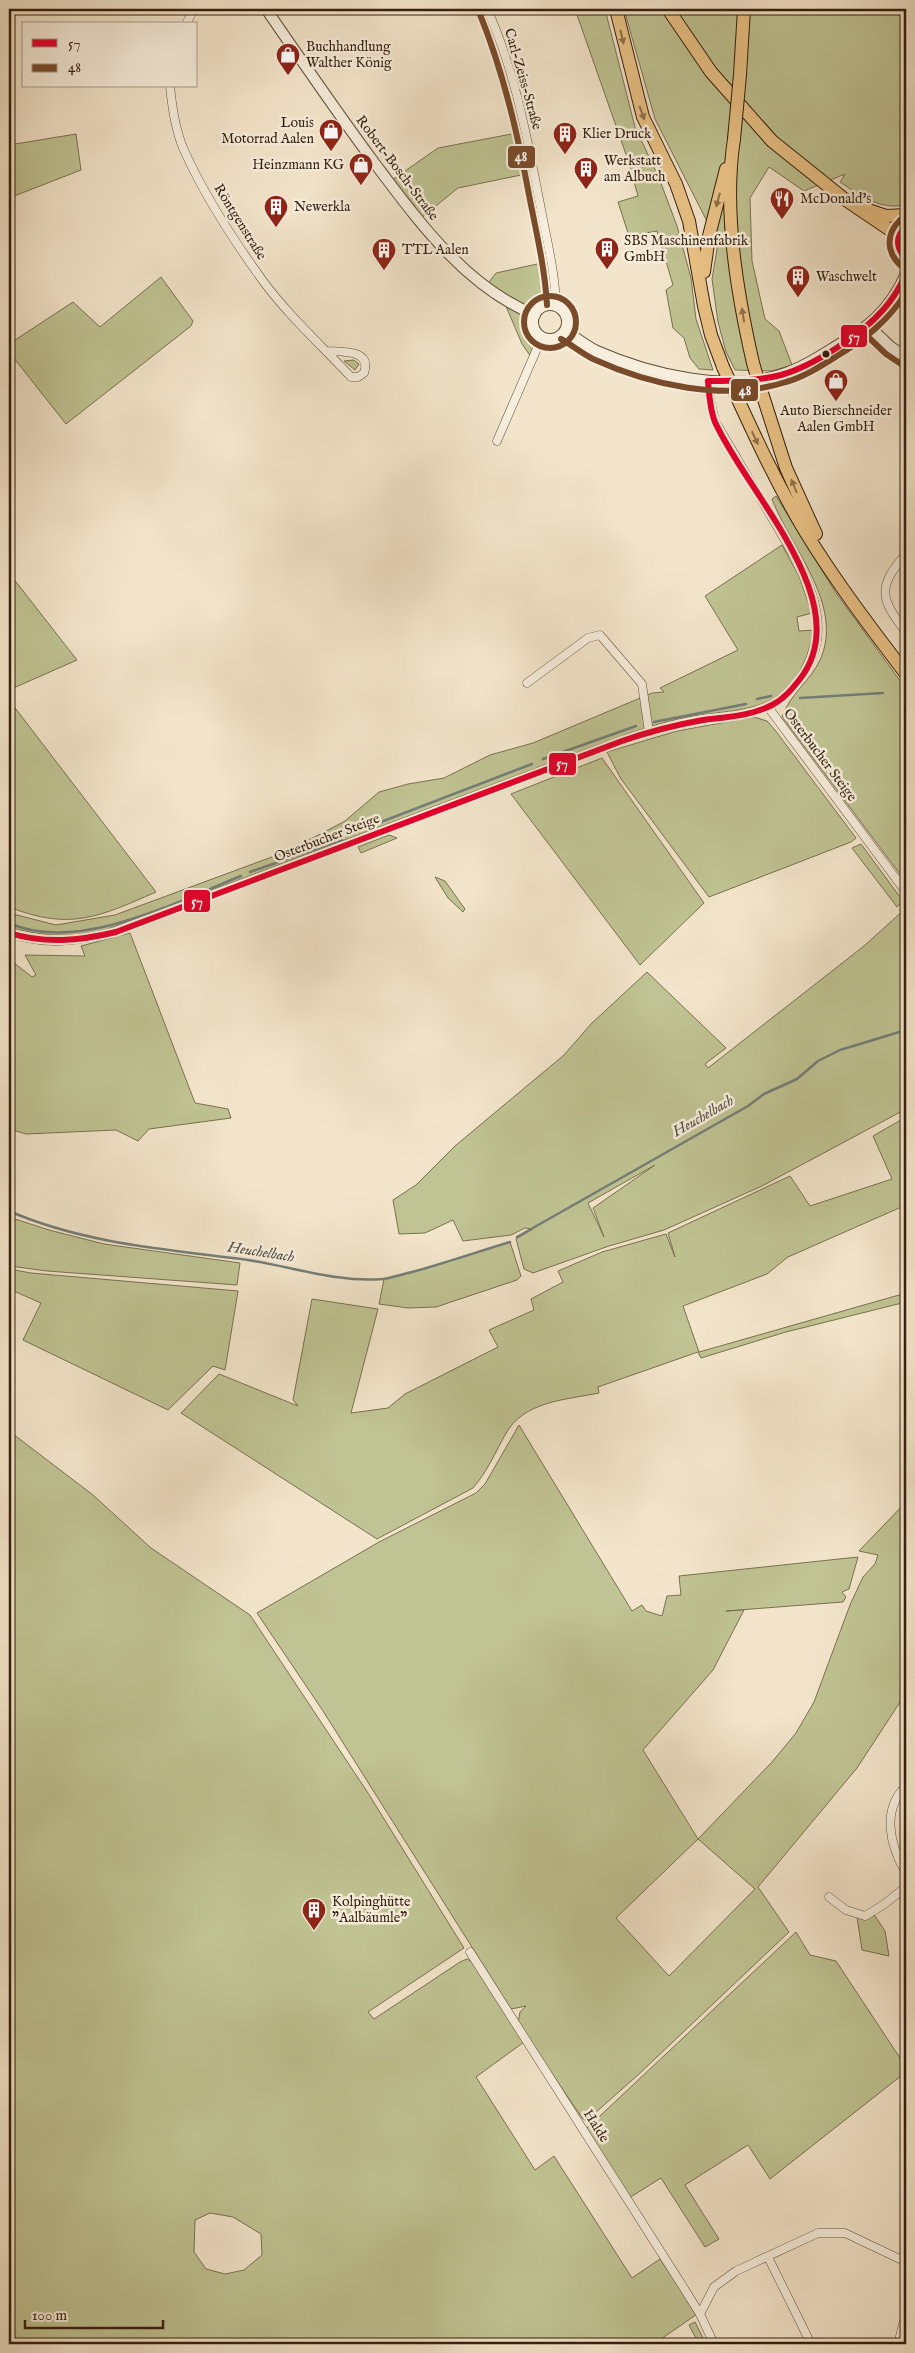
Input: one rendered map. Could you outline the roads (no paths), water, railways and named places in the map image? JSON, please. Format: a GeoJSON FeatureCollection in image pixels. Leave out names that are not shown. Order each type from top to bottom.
{"type":"FeatureCollection","features":[{"type":"Feature","properties":{"kind":"highway"},"geometry":{"type":"LineString","coordinates":[[616,9],[644,117],[676,184],[689,221],[704,306],[711,335],[723,367],[784,494],[812,542],[906,674]]}},
{"type":"Feature","properties":{"kind":"highway"},"geometry":{"type":"LineString","coordinates":[[668,9],[711,72],[751,120],[772,141],[843,198],[902,231]]}},
{"type":"Feature","properties":{"kind":"highway"},"geometry":{"type":"LineString","coordinates":[[704,306],[703,280],[708,236],[732,153],[734,139],[746,9]]}},
{"type":"Feature","properties":{"kind":"highway"},"geometry":{"type":"LineString","coordinates":[[732,153],[734,257],[745,327],[753,363],[795,489],[846,592]]}},
{"type":"Feature","properties":{"kind":"highway"},"geometry":{"type":"LineString","coordinates":[[843,198],[877,214],[906,215]]}},
{"type":"Feature","properties":{"kind":"main road"},"geometry":{"type":"LineString","coordinates":[[902,231],[898,248],[906,259]]}},
{"type":"Feature","properties":{"kind":"street"},"geometry":{"type":"LineString","coordinates":[[187,22],[194,9]]}},
{"type":"Feature","properties":{"kind":"street","name":"Robert-Bosch-Straße"},"geometry":{"type":"LineString","coordinates":[[266,9],[350,130],[408,207],[439,244],[475,278],[504,299],[535,315]]}},
{"type":"Feature","properties":{"kind":"street","name":"Carl-Zeiss-Straße"},"geometry":{"type":"LineString","coordinates":[[487,9],[499,36],[513,82],[555,282],[556,305]]}},
{"type":"Feature","properties":{"kind":"street","name":"Röntgenstraße"},"geometry":{"type":"LineString","coordinates":[[170,88],[173,112],[183,149],[212,203],[264,282],[326,351],[351,377],[358,377],[364,373],[366,366],[364,359],[358,354],[326,351]]}},
{"type":"Feature","properties":{"kind":"street"},"geometry":{"type":"LineString","coordinates":[[896,294],[906,274]]}},
{"type":"Feature","properties":{"kind":"street"},"geometry":{"type":"LineString","coordinates":[[565,331],[596,350],[619,359],[684,378],[708,381],[739,381],[781,375],[806,365],[869,326],[906,285]]}},
{"type":"Feature","properties":{"kind":"street"},"geometry":{"type":"LineString","coordinates":[[556,305],[567,316],[565,331],[555,338],[542,337],[534,326],[535,315],[544,306],[556,305]]}},
{"type":"Feature","properties":{"kind":"street"},"geometry":{"type":"LineString","coordinates":[[869,326],[891,347],[906,357]]}},
{"type":"Feature","properties":{"kind":"street"},"geometry":{"type":"LineString","coordinates":[[496,441],[542,337]]}},
{"type":"Feature","properties":{"kind":"street"},"geometry":{"type":"LineString","coordinates":[[708,381],[715,421],[802,569],[818,612],[819,628],[811,662],[801,679],[787,694],[768,707]]}},
{"type":"Feature","properties":{"kind":"street"},"geometry":{"type":"LineString","coordinates":[[906,554],[892,570],[885,591],[889,610],[906,632]]}},
{"type":"Feature","properties":{"kind":"street"},"geometry":{"type":"LineString","coordinates":[[527,683],[588,638],[600,635],[642,684],[649,732]]}},
{"type":"Feature","properties":{"kind":"street","name":"Osterbucher Steige"},"geometry":{"type":"LineString","coordinates":[[9,933],[36,940],[59,942],[79,941],[116,932],[545,769],[649,732],[768,707],[906,892]]}},
{"type":"Feature","properties":{"kind":"street"},"geometry":{"type":"LineString","coordinates":[[906,1786],[898,1794],[891,1816],[891,1835],[896,1855],[906,1873]]}},
{"type":"Feature","properties":{"kind":"street"},"geometry":{"type":"LineString","coordinates":[[829,1897],[846,1910],[865,1916],[883,1905],[906,1886]]}},
{"type":"Feature","properties":{"kind":"street","name":"Halde"},"geometry":{"type":"LineString","coordinates":[[470,1952],[700,2314],[714,2344]]}},
{"type":"Feature","properties":{"kind":"street"},"geometry":{"type":"LineString","coordinates":[[700,2314],[714,2287],[736,2271],[818,2232],[845,2233],[906,2262]]}},
{"type":"Feature","properties":{"kind":"street"},"geometry":{"type":"LineString","coordinates":[[768,2257],[811,2344]]}},
{"type":"Feature","properties":{"kind":"street"},"geometry":{"type":"LineString","coordinates":[[898,2344],[906,2313]]}},
{"type":"Feature","properties":{"kind":"waterway"},"geometry":{"type":"LineString","coordinates":[[800,698],[883,693]]}},
{"type":"Feature","properties":{"kind":"waterway"},"geometry":{"type":"LineString","coordinates":[[757,699],[771,696]]}},
{"type":"Feature","properties":{"kind":"waterway"},"geometry":{"type":"LineString","coordinates":[[654,722],[746,704]]}},
{"type":"Feature","properties":{"kind":"waterway"},"geometry":{"type":"LineString","coordinates":[[543,759],[636,726]]}},
{"type":"Feature","properties":{"kind":"waterway"},"geometry":{"type":"LineString","coordinates":[[360,830],[532,764]]}},
{"type":"Feature","properties":{"kind":"waterway"},"geometry":{"type":"LineString","coordinates":[[250,872],[342,840]]}},
{"type":"Feature","properties":{"kind":"waterway"},"geometry":{"type":"LineString","coordinates":[[9,923],[36,931],[65,932],[95,929],[157,910],[241,876]]}},
{"type":"Feature","properties":{"kind":"waterway","name":"Heuchelbach"},"geometry":{"type":"LineString","coordinates":[[517,1237],[748,1106],[764,1094],[797,1079],[818,1061],[840,1050],[906,1030]]}},
{"type":"Feature","properties":{"kind":"waterway","name":"Heuchelbach"},"geometry":{"type":"LineString","coordinates":[[9,1211],[65,1231],[94,1238],[152,1248],[241,1259],[329,1276],[365,1280],[394,1277],[510,1242]]}},
{"type":"Feature","properties":{"kind":"place","name":"Buchhandlung Walther König"},"geometry":{"type":"Point","coordinates":[288,76]}},
{"type":"Feature","properties":{"kind":"place","name":"Louis Motorrad Aalen"},"geometry":{"type":"Point","coordinates":[331,152]}},
{"type":"Feature","properties":{"kind":"place","name":"Klier Druck"},"geometry":{"type":"Point","coordinates":[565,155]}},
{"type":"Feature","properties":{"kind":"place","name":"Heinzmann KG"},"geometry":{"type":"Point","coordinates":[361,186]}},
{"type":"Feature","properties":{"kind":"place","name":"Werkstatt am Albuch"},"geometry":{"type":"Point","coordinates":[586,190]}},
{"type":"Feature","properties":{"kind":"place","name":"McDonald's"},"geometry":{"type":"Point","coordinates":[782,220]}},
{"type":"Feature","properties":{"kind":"place","name":"Newerkla"},"geometry":{"type":"Point","coordinates":[276,228]}},
{"type":"Feature","properties":{"kind":"place","name":"SBS Maschinenfabrik GmbH"},"geometry":{"type":"Point","coordinates":[607,270]}},
{"type":"Feature","properties":{"kind":"place","name":"TTL Aalen"},"geometry":{"type":"Point","coordinates":[384,271]}},
{"type":"Feature","properties":{"kind":"place","name":"Waschwelt"},"geometry":{"type":"Point","coordinates":[798,298]}},
{"type":"Feature","properties":{"kind":"place","name":"Auto Bierschneider Aalen GmbH"},"geometry":{"type":"Point","coordinates":[836,402]}},
{"type":"Feature","properties":{"kind":"place","name":"Kolpinghütte \"Aalbäumle\""},"geometry":{"type":"Point","coordinates":[314,1931]}}]}
